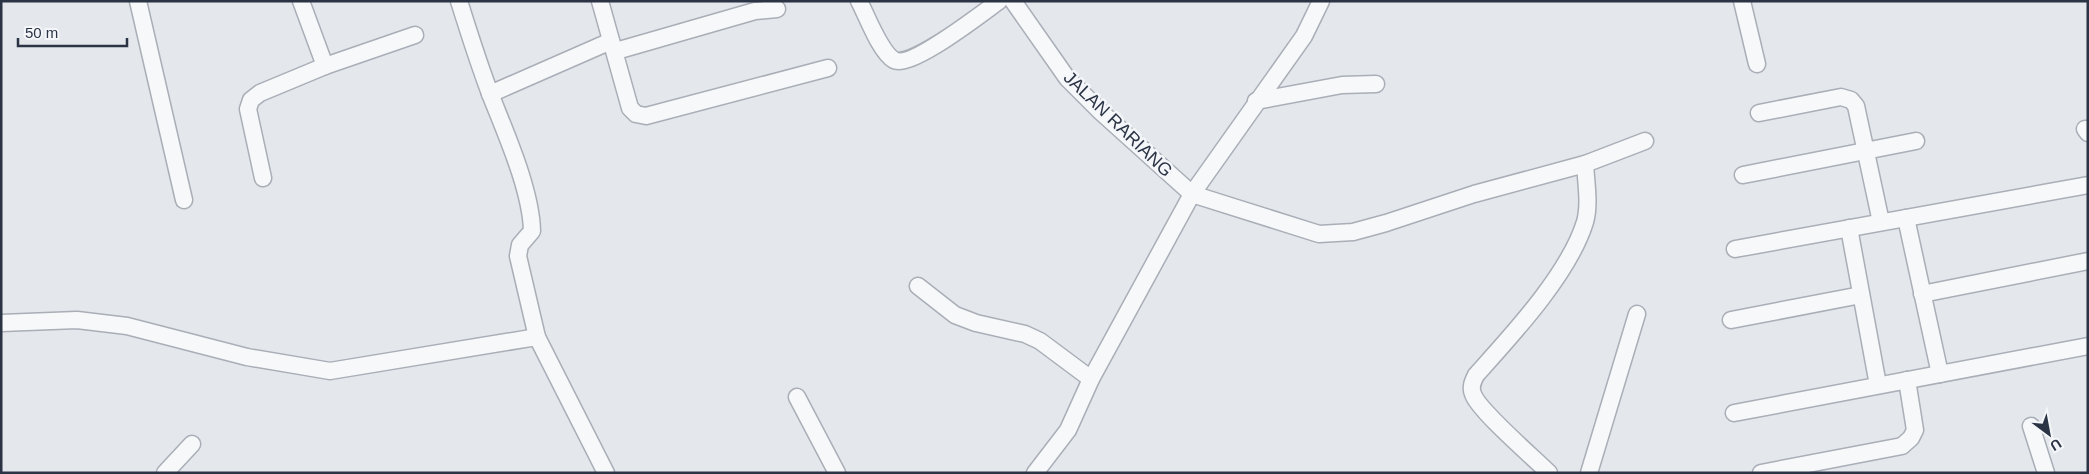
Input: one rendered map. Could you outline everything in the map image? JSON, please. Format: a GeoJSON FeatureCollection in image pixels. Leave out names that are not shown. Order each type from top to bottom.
{"type":"FeatureCollection","features":[{"type":"Feature","properties":{"kind":"street"},"geometry":{"type":"LineString","coordinates":[[138,1],[184,200]]}},
{"type":"Feature","properties":{"kind":"street"},"geometry":{"type":"LineString","coordinates":[[301,1],[325,66]]}},
{"type":"Feature","properties":{"kind":"street"},"geometry":{"type":"LineString","coordinates":[[459,1],[490,94],[509,138],[529,207],[532,231],[520,245],[518,256],[537,337],[606,473]]}},
{"type":"Feature","properties":{"kind":"street"},"geometry":{"type":"LineString","coordinates":[[600,1],[630,108],[636,114],[646,116],[828,68]]}},
{"type":"Feature","properties":{"kind":"street"},"geometry":{"type":"LineString","coordinates":[[859,1],[886,53],[895,60],[902,62],[926,51],[999,1]]}},
{"type":"Feature","properties":{"kind":"street","name":"JALAN RARIANG"},"geometry":{"type":"LineString","coordinates":[[1013,1],[1067,78],[1101,112],[1192,194]]}},
{"type":"Feature","properties":{"kind":"street"},"geometry":{"type":"LineString","coordinates":[[1035,473],[1068,430],[1091,379],[1192,194],[1256,101],[1304,36],[1321,1]]}},
{"type":"Feature","properties":{"kind":"street"},"geometry":{"type":"LineString","coordinates":[[1742,1],[1757,64]]}},
{"type":"Feature","properties":{"kind":"street"},"geometry":{"type":"LineString","coordinates":[[490,94],[614,46],[755,11],[777,9]]}},
{"type":"Feature","properties":{"kind":"street"},"geometry":{"type":"LineString","coordinates":[[263,178],[248,109],[251,100],[260,93],[325,66],[415,34]]}},
{"type":"Feature","properties":{"kind":"street"},"geometry":{"type":"LineString","coordinates":[[1256,101],[1342,85],[1376,84]]}},
{"type":"Feature","properties":{"kind":"street"},"geometry":{"type":"LineString","coordinates":[[1759,113],[1841,98],[1851,100],[1856,106],[1881,222]]}},
{"type":"Feature","properties":{"kind":"street"},"geometry":{"type":"LineString","coordinates":[[1192,194],[1319,234],[1353,232],[1474,194],[1585,164],[1645,141]]}},
{"type":"Feature","properties":{"kind":"street"},"geometry":{"type":"LineString","coordinates":[[1743,175],[1916,141]]}},
{"type":"Feature","properties":{"kind":"street"},"geometry":{"type":"LineString","coordinates":[[1549,473],[1483,409],[1472,393],[1472,385],[1476,375],[1546,292],[1575,245],[1585,220],[1587,191],[1585,164]]}},
{"type":"Feature","properties":{"kind":"street"},"geometry":{"type":"LineString","coordinates":[[1735,249],[2088,185]]}},
{"type":"Feature","properties":{"kind":"street"},"geometry":{"type":"LineString","coordinates":[[1906,218],[1940,374]]}},
{"type":"Feature","properties":{"kind":"street"},"geometry":{"type":"LineString","coordinates":[[1849,228],[1878,385]]}},
{"type":"Feature","properties":{"kind":"street"},"geometry":{"type":"LineString","coordinates":[[1922,294],[2088,261]]}},
{"type":"Feature","properties":{"kind":"street"},"geometry":{"type":"LineString","coordinates":[[918,286],[955,315],[976,323],[1025,334],[1040,341],[1091,379]]}},
{"type":"Feature","properties":{"kind":"street"},"geometry":{"type":"LineString","coordinates":[[1731,320],[1861,295]]}},
{"type":"Feature","properties":{"kind":"street"},"geometry":{"type":"LineString","coordinates":[[1589,473],[1637,314]]}},
{"type":"Feature","properties":{"kind":"street"},"geometry":{"type":"LineString","coordinates":[[1,323],[77,320],[127,326],[247,357],[330,371],[537,337]]}},
{"type":"Feature","properties":{"kind":"street"},"geometry":{"type":"LineString","coordinates":[[1734,413],[2088,346]]}},
{"type":"Feature","properties":{"kind":"street"},"geometry":{"type":"LineString","coordinates":[[1760,473],[1902,446],[1911,438],[1915,430],[1907,380]]}},
{"type":"Feature","properties":{"kind":"street"},"geometry":{"type":"LineString","coordinates":[[797,397],[837,473]]}},
{"type":"Feature","properties":{"kind":"street"},"geometry":{"type":"LineString","coordinates":[[2031,426],[2046,473]]}},
{"type":"Feature","properties":{"kind":"street"},"geometry":{"type":"LineString","coordinates":[[165,473],[192,444]]}}]}
